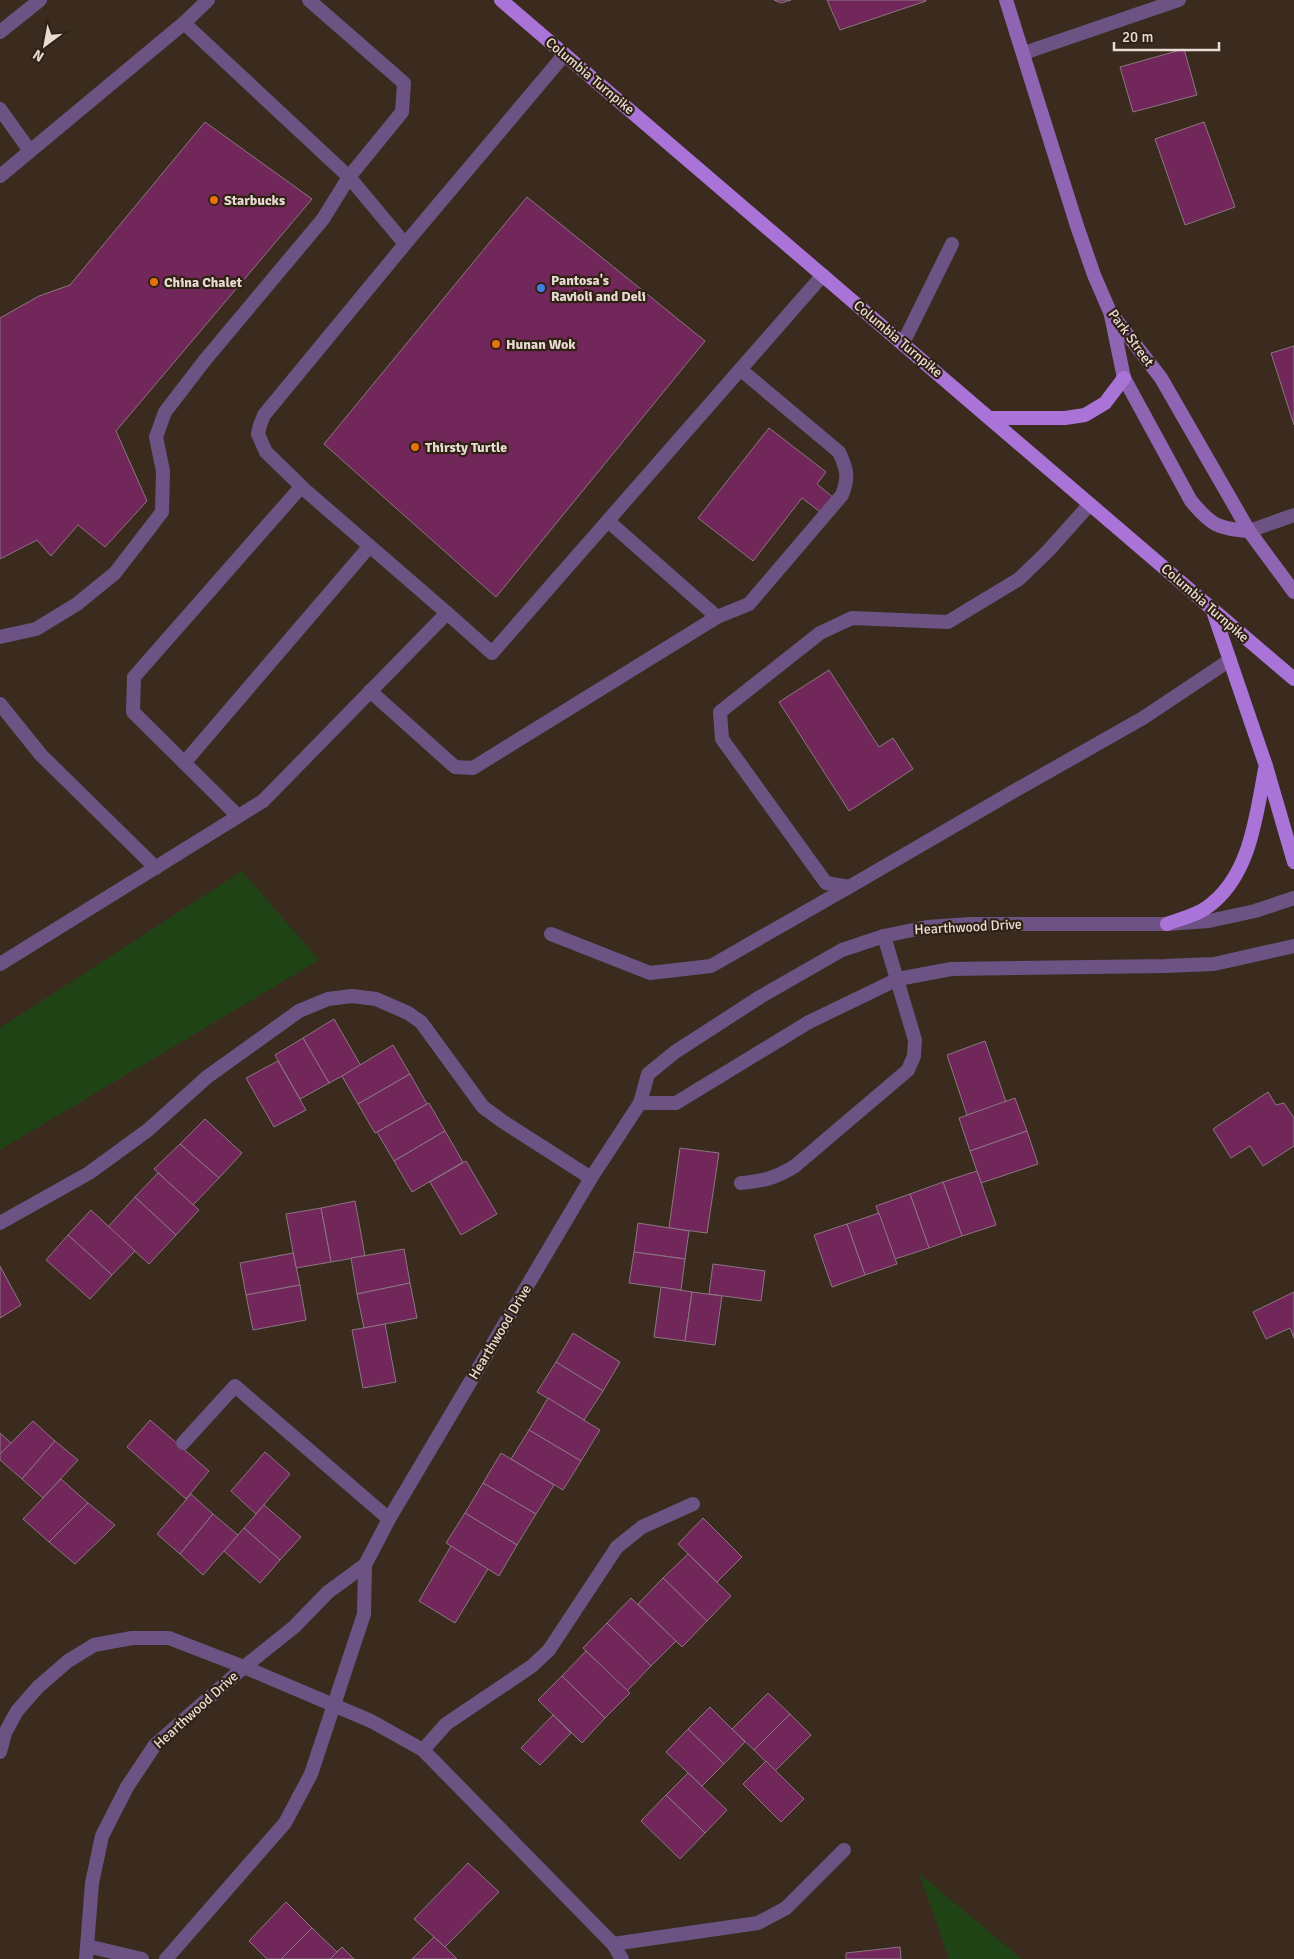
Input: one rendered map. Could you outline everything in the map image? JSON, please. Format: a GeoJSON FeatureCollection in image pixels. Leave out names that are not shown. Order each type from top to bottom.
{"type":"FeatureCollection","features":[{"type":"Feature","properties":{"kind":"main road","name":"Columbia Turnpike"},"geometry":{"type":"LineString","coordinates":[[501,0],[1294,679]]}},
{"type":"Feature","properties":{"kind":"main road","name":"Park Street"},"geometry":{"type":"LineString","coordinates":[[1006,0],[1077,226],[1094,275],[1110,312],[1161,378],[1249,531],[1294,592]]}},
{"type":"Feature","properties":{"kind":"main road"},"geometry":{"type":"LineString","coordinates":[[1110,312],[1124,378],[1191,501],[1206,518],[1222,529],[1249,531]]}},
{"type":"Feature","properties":{"kind":"main road"},"geometry":{"type":"LineString","coordinates":[[991,418],[1065,418],[1085,415],[1105,403],[1124,378]]}},
{"type":"Feature","properties":{"kind":"main road"},"geometry":{"type":"LineString","coordinates":[[1212,610],[1266,766],[1294,862]]}},
{"type":"Feature","properties":{"kind":"main road"},"geometry":{"type":"LineString","coordinates":[[1167,924],[1206,909],[1226,890],[1241,865],[1252,836],[1266,766]]}},
{"type":"Feature","properties":{"kind":"street"},"geometry":{"type":"LineString","coordinates":[[0,32],[40,0]]}},
{"type":"Feature","properties":{"kind":"street"},"geometry":{"type":"LineString","coordinates":[[0,176],[208,0]]}},
{"type":"Feature","properties":{"kind":"street"},"geometry":{"type":"LineString","coordinates":[[0,637],[36,630],[77,604],[115,573],[162,512],[163,471],[156,436],[166,412],[205,360],[323,219],[349,177],[402,112],[404,83],[309,0]]}},
{"type":"Feature","properties":{"kind":"street"},"geometry":{"type":"LineString","coordinates":[[1024,53],[1179,0]]}},
{"type":"Feature","properties":{"kind":"street"},"geometry":{"type":"LineString","coordinates":[[184,22],[349,177],[405,244]]}},
{"type":"Feature","properties":{"kind":"street"},"geometry":{"type":"LineString","coordinates":[[565,54],[264,415],[258,434],[266,452],[301,487],[492,653],[823,275]]}},
{"type":"Feature","properties":{"kind":"street"},"geometry":{"type":"LineString","coordinates":[[0,109],[30,151]]}},
{"type":"Feature","properties":{"kind":"street"},"geometry":{"type":"LineString","coordinates":[[902,343],[952,244]]}},
{"type":"Feature","properties":{"kind":"street"},"geometry":{"type":"LineString","coordinates":[[370,691],[455,767],[473,768],[717,617],[749,604],[842,495],[847,482],[846,467],[838,452],[741,370]]}},
{"type":"Feature","properties":{"kind":"street"},"geometry":{"type":"LineString","coordinates":[[238,816],[133,712],[134,676],[301,487]]}},
{"type":"Feature","properties":{"kind":"street"},"geometry":{"type":"LineString","coordinates":[[849,887],[826,883],[722,740],[720,712],[820,633],[852,618],[948,622],[1019,579],[1090,504]]}},
{"type":"Feature","properties":{"kind":"street"},"geometry":{"type":"LineString","coordinates":[[1249,531],[1294,515]]}},
{"type":"Feature","properties":{"kind":"street"},"geometry":{"type":"LineString","coordinates":[[608,521],[717,617]]}},
{"type":"Feature","properties":{"kind":"street"},"geometry":{"type":"LineString","coordinates":[[184,763],[369,547]]}},
{"type":"Feature","properties":{"kind":"street"},"geometry":{"type":"LineString","coordinates":[[0,964],[263,801],[446,613]]}},
{"type":"Feature","properties":{"kind":"street"},"geometry":{"type":"LineString","coordinates":[[551,934],[650,973],[711,966],[1143,718],[1230,660]]}},
{"type":"Feature","properties":{"kind":"street"},"geometry":{"type":"LineString","coordinates":[[0,704],[41,755],[156,868]]}},
{"type":"Feature","properties":{"kind":"street","name":"Hearthwood Drive"},"geometry":{"type":"LineString","coordinates":[[87,1953],[92,1883],[102,1836],[127,1787],[155,1745],[244,1667],[294,1627],[328,1592],[365,1565],[389,1519],[591,1178],[640,1103],[648,1074],[675,1052],[760,997],[842,950],[884,936],[927,927],[971,924],[1167,924],[1209,921],[1255,911],[1294,898]]}},
{"type":"Feature","properties":{"kind":"street"},"geometry":{"type":"LineString","coordinates":[[741,1183],[762,1181],[778,1176],[795,1166],[908,1070],[914,1056],[915,1040],[884,936]]}},
{"type":"Feature","properties":{"kind":"street"},"geometry":{"type":"LineString","coordinates":[[640,1103],[676,1103],[809,1022],[898,979],[951,969],[1214,964],[1294,946]]}},
{"type":"Feature","properties":{"kind":"street"},"geometry":{"type":"LineString","coordinates":[[0,1223],[89,1173],[148,1130],[207,1078],[299,1011],[328,999],[352,996],[376,999],[408,1013],[421,1022],[482,1107],[591,1178]]}},
{"type":"Feature","properties":{"kind":"street"},"geometry":{"type":"LineString","coordinates":[[183,1443],[235,1386],[389,1519]]}},
{"type":"Feature","properties":{"kind":"street"},"geometry":{"type":"LineString","coordinates":[[423,1750],[446,1724],[532,1666],[549,1650],[618,1548],[642,1527],[694,1504]]}},
{"type":"Feature","properties":{"kind":"street","name":"Hearthwood Drive"},"geometry":{"type":"LineString","coordinates":[[166,1959],[255,1860],[285,1823],[312,1774],[364,1614],[365,1565]]}},
{"type":"Feature","properties":{"kind":"street"},"geometry":{"type":"LineString","coordinates":[[0,1752],[2,1732],[17,1711],[38,1687],[68,1661],[94,1645],[132,1638],[169,1638],[244,1667],[371,1721],[423,1750],[614,1944],[622,1959]]}},
{"type":"Feature","properties":{"kind":"street"},"geometry":{"type":"LineString","coordinates":[[614,1944],[758,1923],[786,1908],[844,1850]]}},
{"type":"Feature","properties":{"kind":"street"},"geometry":{"type":"LineString","coordinates":[[87,1953],[142,1959]]}},
{"type":"Feature","properties":{"kind":"green space"},"geometry":{"type":"Polygon","coordinates":[[[242,871],[319,960],[0,1150],[0,1028],[242,871]]]}},
{"type":"Feature","properties":{"kind":"green space"},"geometry":{"type":"Polygon","coordinates":[[[919,1873],[1022,1959],[949,1959],[919,1873]]]}},
{"type":"Feature","properties":{"kind":"building"},"geometry":{"type":"Polygon","coordinates":[[[774,0],[791,0],[781,3],[774,0]]]}},
{"type":"Feature","properties":{"kind":"building"},"geometry":{"type":"Polygon","coordinates":[[[827,0],[926,0],[926,1],[840,30],[827,0]]]}},
{"type":"Feature","properties":{"kind":"building"},"geometry":{"type":"Polygon","coordinates":[[[1184,49],[1197,95],[1133,112],[1120,67],[1184,49]]]}},
{"type":"Feature","properties":{"kind":"building"},"geometry":{"type":"Polygon","coordinates":[[[205,122],[312,199],[116,431],[147,501],[105,547],[78,525],[51,556],[37,540],[0,559],[0,318],[39,296],[70,285],[205,122]]]}},
{"type":"Feature","properties":{"kind":"building"},"geometry":{"type":"Polygon","coordinates":[[[1204,122],[1235,207],[1185,225],[1155,139],[1204,122]]]}},
{"type":"Feature","properties":{"kind":"building"},"geometry":{"type":"Polygon","coordinates":[[[527,197],[705,341],[496,597],[324,444],[527,197]]]}},
{"type":"Feature","properties":{"kind":"building"},"geometry":{"type":"Polygon","coordinates":[[[1294,346],[1294,425],[1271,353],[1294,346]]]}},
{"type":"Feature","properties":{"kind":"building"},"geometry":{"type":"Polygon","coordinates":[[[769,428],[826,472],[817,484],[835,499],[823,514],[802,498],[753,561],[698,518],[769,428]]]}},
{"type":"Feature","properties":{"kind":"building"},"geometry":{"type":"Polygon","coordinates":[[[829,670],[879,747],[893,738],[913,769],[849,811],[779,702],[829,670]]]}},
{"type":"Feature","properties":{"kind":"building"},"geometry":{"type":"Polygon","coordinates":[[[334,1019],[361,1066],[329,1083],[303,1038],[334,1019]]]}},
{"type":"Feature","properties":{"kind":"building"},"geometry":{"type":"Polygon","coordinates":[[[303,1038],[329,1083],[300,1099],[275,1055],[303,1038]]]}},
{"type":"Feature","properties":{"kind":"building"},"geometry":{"type":"Polygon","coordinates":[[[985,1041],[1006,1102],[967,1115],[947,1055],[985,1041]]]}},
{"type":"Feature","properties":{"kind":"building"},"geometry":{"type":"Polygon","coordinates":[[[393,1045],[410,1074],[358,1104],[342,1076],[393,1045]]]}},
{"type":"Feature","properties":{"kind":"building"},"geometry":{"type":"Polygon","coordinates":[[[278,1061],[306,1110],[274,1127],[246,1078],[278,1061]]]}},
{"type":"Feature","properties":{"kind":"building"},"geometry":{"type":"Polygon","coordinates":[[[410,1074],[427,1104],[375,1133],[358,1104],[410,1074]]]}},
{"type":"Feature","properties":{"kind":"building"},"geometry":{"type":"Polygon","coordinates":[[[1268,1092],[1276,1105],[1284,1103],[1294,1118],[1294,1146],[1263,1166],[1250,1146],[1231,1158],[1213,1129],[1268,1092]]]}},
{"type":"Feature","properties":{"kind":"building"},"geometry":{"type":"Polygon","coordinates":[[[1015,1098],[1027,1131],[970,1151],[959,1118],[1015,1098]]]}},
{"type":"Feature","properties":{"kind":"building"},"geometry":{"type":"Polygon","coordinates":[[[429,1103],[445,1131],[394,1161],[377,1132],[429,1103]]]}},
{"type":"Feature","properties":{"kind":"building"},"geometry":{"type":"Polygon","coordinates":[[[205,1119],[242,1153],[219,1178],[180,1144],[205,1119]]]}},
{"type":"Feature","properties":{"kind":"building"},"geometry":{"type":"Polygon","coordinates":[[[445,1131],[463,1162],[412,1192],[394,1161],[445,1131]]]}},
{"type":"Feature","properties":{"kind":"building"},"geometry":{"type":"Polygon","coordinates":[[[1027,1131],[1038,1164],[981,1183],[970,1151],[1027,1131]]]}},
{"type":"Feature","properties":{"kind":"building"},"geometry":{"type":"Polygon","coordinates":[[[180,1144],[219,1178],[193,1205],[154,1169],[180,1144]]]}},
{"type":"Feature","properties":{"kind":"building"},"geometry":{"type":"Polygon","coordinates":[[[680,1148],[719,1153],[707,1233],[669,1228],[680,1148]]]}},
{"type":"Feature","properties":{"kind":"building"},"geometry":{"type":"Polygon","coordinates":[[[466,1161],[497,1214],[461,1235],[430,1182],[466,1161]]]}},
{"type":"Feature","properties":{"kind":"building"},"geometry":{"type":"Polygon","coordinates":[[[977,1171],[996,1225],[962,1236],[943,1182],[977,1171]]]}},
{"type":"Feature","properties":{"kind":"building"},"geometry":{"type":"Polygon","coordinates":[[[158,1173],[199,1210],[176,1235],[135,1197],[158,1173]]]}},
{"type":"Feature","properties":{"kind":"building"},"geometry":{"type":"Polygon","coordinates":[[[943,1182],[962,1236],[929,1248],[910,1194],[943,1182]]]}},
{"type":"Feature","properties":{"kind":"building"},"geometry":{"type":"Polygon","coordinates":[[[910,1194],[929,1248],[895,1259],[876,1206],[910,1194]]]}},
{"type":"Feature","properties":{"kind":"building"},"geometry":{"type":"Polygon","coordinates":[[[135,1197],[176,1235],[149,1264],[108,1227],[135,1197]]]}},
{"type":"Feature","properties":{"kind":"building"},"geometry":{"type":"Polygon","coordinates":[[[355,1201],[365,1256],[331,1262],[321,1208],[355,1201]]]}},
{"type":"Feature","properties":{"kind":"building"},"geometry":{"type":"Polygon","coordinates":[[[321,1208],[331,1262],[296,1268],[286,1214],[321,1208]]]}},
{"type":"Feature","properties":{"kind":"building"},"geometry":{"type":"Polygon","coordinates":[[[91,1210],[135,1251],[112,1275],[68,1235],[91,1210]]]}},
{"type":"Feature","properties":{"kind":"building"},"geometry":{"type":"Polygon","coordinates":[[[879,1213],[897,1264],[865,1275],[847,1224],[879,1213]]]}},
{"type":"Feature","properties":{"kind":"building"},"geometry":{"type":"Polygon","coordinates":[[[638,1223],[689,1231],[685,1259],[634,1252],[638,1223]]]}},
{"type":"Feature","properties":{"kind":"building"},"geometry":{"type":"Polygon","coordinates":[[[847,1224],[865,1275],[832,1287],[814,1235],[847,1224]]]}},
{"type":"Feature","properties":{"kind":"building"},"geometry":{"type":"Polygon","coordinates":[[[68,1235],[112,1275],[90,1299],[46,1260],[68,1235]]]}},
{"type":"Feature","properties":{"kind":"building"},"geometry":{"type":"Polygon","coordinates":[[[404,1249],[410,1283],[357,1294],[351,1258],[404,1249]]]}},
{"type":"Feature","properties":{"kind":"building"},"geometry":{"type":"Polygon","coordinates":[[[634,1252],[685,1259],[681,1290],[629,1283],[634,1252]]]}},
{"type":"Feature","properties":{"kind":"building"},"geometry":{"type":"Polygon","coordinates":[[[293,1253],[300,1285],[246,1295],[240,1263],[293,1253]]]}},
{"type":"Feature","properties":{"kind":"building"},"geometry":{"type":"Polygon","coordinates":[[[713,1264],[765,1271],[761,1301],[709,1294],[713,1264]]]}},
{"type":"Feature","properties":{"kind":"building"},"geometry":{"type":"Polygon","coordinates":[[[0,1266],[21,1305],[0,1318],[0,1266]]]}},
{"type":"Feature","properties":{"kind":"building"},"geometry":{"type":"Polygon","coordinates":[[[410,1283],[417,1318],[364,1328],[357,1294],[410,1283]]]}},
{"type":"Feature","properties":{"kind":"building"},"geometry":{"type":"Polygon","coordinates":[[[300,1285],[306,1320],[253,1330],[246,1295],[300,1285]]]}},
{"type":"Feature","properties":{"kind":"building"},"geometry":{"type":"Polygon","coordinates":[[[661,1287],[692,1292],[685,1341],[654,1337],[661,1287]]]}},
{"type":"Feature","properties":{"kind":"building"},"geometry":{"type":"Polygon","coordinates":[[[692,1292],[722,1296],[715,1345],[685,1341],[692,1292]]]}},
{"type":"Feature","properties":{"kind":"building"},"geometry":{"type":"Polygon","coordinates":[[[1294,1292],[1294,1338],[1290,1328],[1266,1339],[1253,1312],[1294,1292]]]}},
{"type":"Feature","properties":{"kind":"building"},"geometry":{"type":"Polygon","coordinates":[[[385,1324],[396,1382],[363,1388],[352,1330],[385,1324]]]}},
{"type":"Feature","properties":{"kind":"building"},"geometry":{"type":"Polygon","coordinates":[[[573,1333],[620,1362],[603,1391],[556,1362],[573,1333]]]}},
{"type":"Feature","properties":{"kind":"building"},"geometry":{"type":"Polygon","coordinates":[[[556,1362],[603,1391],[584,1420],[537,1392],[556,1362]]]}},
{"type":"Feature","properties":{"kind":"building"},"geometry":{"type":"Polygon","coordinates":[[[548,1398],[600,1430],[581,1461],[529,1430],[548,1398]]]}},
{"type":"Feature","properties":{"kind":"building"},"geometry":{"type":"Polygon","coordinates":[[[150,1420],[209,1471],[186,1499],[127,1447],[150,1420]]]}},
{"type":"Feature","properties":{"kind":"building"},"geometry":{"type":"Polygon","coordinates":[[[33,1421],[55,1441],[22,1479],[0,1460],[0,1454],[33,1421]]]}},
{"type":"Feature","properties":{"kind":"building"},"geometry":{"type":"Polygon","coordinates":[[[529,1430],[581,1461],[563,1490],[511,1459],[529,1430]]]}},
{"type":"Feature","properties":{"kind":"building"},"geometry":{"type":"Polygon","coordinates":[[[0,1433],[11,1443],[0,1454],[0,1433]]]}},
{"type":"Feature","properties":{"kind":"building"},"geometry":{"type":"Polygon","coordinates":[[[55,1441],[78,1460],[43,1498],[22,1479],[55,1441]]]}},
{"type":"Feature","properties":{"kind":"building"},"geometry":{"type":"Polygon","coordinates":[[[265,1452],[290,1474],[256,1514],[231,1491],[265,1452]]]}},
{"type":"Feature","properties":{"kind":"building"},"geometry":{"type":"Polygon","coordinates":[[[501,1453],[554,1485],[536,1514],[483,1483],[501,1453]]]}},
{"type":"Feature","properties":{"kind":"building"},"geometry":{"type":"Polygon","coordinates":[[[61,1479],[88,1503],[49,1542],[23,1519],[61,1479]]]}},
{"type":"Feature","properties":{"kind":"building"},"geometry":{"type":"Polygon","coordinates":[[[483,1483],[536,1514],[517,1545],[465,1513],[483,1483]]]}},
{"type":"Feature","properties":{"kind":"building"},"geometry":{"type":"Polygon","coordinates":[[[191,1494],[213,1514],[180,1554],[157,1534],[191,1494]]]}},
{"type":"Feature","properties":{"kind":"building"},"geometry":{"type":"Polygon","coordinates":[[[88,1503],[115,1525],[75,1564],[49,1542],[88,1503]]]}},
{"type":"Feature","properties":{"kind":"building"},"geometry":{"type":"Polygon","coordinates":[[[264,1505],[301,1537],[280,1560],[244,1528],[264,1505]]]}},
{"type":"Feature","properties":{"kind":"building"},"geometry":{"type":"Polygon","coordinates":[[[465,1513],[517,1545],[499,1576],[446,1543],[465,1513]]]}},
{"type":"Feature","properties":{"kind":"building"},"geometry":{"type":"Polygon","coordinates":[[[213,1514],[238,1535],[203,1575],[180,1554],[213,1514]]]}},
{"type":"Feature","properties":{"kind":"building"},"geometry":{"type":"Polygon","coordinates":[[[703,1518],[742,1557],[717,1582],[678,1544],[703,1518]]]}},
{"type":"Feature","properties":{"kind":"building"},"geometry":{"type":"Polygon","coordinates":[[[244,1528],[280,1560],[260,1583],[224,1551],[244,1528]]]}},
{"type":"Feature","properties":{"kind":"building"},"geometry":{"type":"Polygon","coordinates":[[[451,1546],[488,1569],[455,1623],[419,1601],[451,1546]]]}},
{"type":"Feature","properties":{"kind":"building"},"geometry":{"type":"Polygon","coordinates":[[[688,1554],[731,1596],[707,1621],[663,1578],[688,1554]]]}},
{"type":"Feature","properties":{"kind":"building"},"geometry":{"type":"Polygon","coordinates":[[[663,1578],[707,1621],[682,1647],[638,1604],[663,1578]]]}},
{"type":"Feature","properties":{"kind":"building"},"geometry":{"type":"Polygon","coordinates":[[[631,1598],[676,1641],[651,1666],[607,1623],[631,1598]]]}},
{"type":"Feature","properties":{"kind":"building"},"geometry":{"type":"Polygon","coordinates":[[[607,1623],[651,1666],[627,1691],[583,1648],[607,1623]]]}},
{"type":"Feature","properties":{"kind":"building"},"geometry":{"type":"Polygon","coordinates":[[[586,1651],[630,1693],[605,1718],[562,1676],[586,1651]]]}},
{"type":"Feature","properties":{"kind":"building"},"geometry":{"type":"Polygon","coordinates":[[[562,1676],[605,1718],[582,1743],[538,1700],[562,1676]]]}},
{"type":"Feature","properties":{"kind":"building"},"geometry":{"type":"Polygon","coordinates":[[[768,1693],[790,1714],[754,1750],[732,1729],[768,1693]]]}},
{"type":"Feature","properties":{"kind":"building"},"geometry":{"type":"Polygon","coordinates":[[[710,1707],[745,1742],[724,1764],[688,1729],[710,1707]]]}},
{"type":"Feature","properties":{"kind":"building"},"geometry":{"type":"Polygon","coordinates":[[[790,1714],[811,1735],[775,1771],[754,1750],[790,1714]]]}},
{"type":"Feature","properties":{"kind":"building"},"geometry":{"type":"Polygon","coordinates":[[[553,1715],[571,1733],[540,1765],[521,1748],[553,1715]]]}},
{"type":"Feature","properties":{"kind":"building"},"geometry":{"type":"Polygon","coordinates":[[[688,1729],[724,1764],[702,1786],[666,1752],[688,1729]]]}},
{"type":"Feature","properties":{"kind":"building"},"geometry":{"type":"Polygon","coordinates":[[[766,1761],[804,1799],[781,1822],[743,1784],[766,1761]]]}},
{"type":"Feature","properties":{"kind":"building"},"geometry":{"type":"Polygon","coordinates":[[[688,1773],[727,1810],[705,1833],[666,1795],[688,1773]]]}},
{"type":"Feature","properties":{"kind":"building"},"geometry":{"type":"Polygon","coordinates":[[[666,1795],[705,1833],[680,1859],[641,1821],[666,1795]]]}},
{"type":"Feature","properties":{"kind":"building"},"geometry":{"type":"Polygon","coordinates":[[[468,1863],[499,1892],[445,1947],[414,1919],[468,1863]]]}},
{"type":"Feature","properties":{"kind":"building"},"geometry":{"type":"Polygon","coordinates":[[[286,1902],[312,1928],[281,1959],[267,1959],[249,1941],[286,1902]]]}},
{"type":"Feature","properties":{"kind":"building"},"geometry":{"type":"Polygon","coordinates":[[[312,1928],[337,1952],[330,1959],[281,1959],[312,1928]]]}},
{"type":"Feature","properties":{"kind":"building"},"geometry":{"type":"Polygon","coordinates":[[[434,1937],[445,1947],[457,1959],[412,1959],[434,1937]]]}},
{"type":"Feature","properties":{"kind":"building"},"geometry":{"type":"Polygon","coordinates":[[[342,1947],[354,1959],[330,1959],[342,1947]]]}},
{"type":"Feature","properties":{"kind":"building"},"geometry":{"type":"Polygon","coordinates":[[[900,1947],[901,1959],[846,1959],[846,1953],[900,1947]]]}},
{"type":"Feature","properties":{"kind":"place","name":"Starbucks"},"geometry":{"type":"Point","coordinates":[214,200]}},
{"type":"Feature","properties":{"kind":"place","name":"China Chalet"},"geometry":{"type":"Point","coordinates":[154,282]}},
{"type":"Feature","properties":{"kind":"place","name":"Pantosa's Ravioli and Deli"},"geometry":{"type":"Point","coordinates":[541,288]}},
{"type":"Feature","properties":{"kind":"place","name":"Hunan Wok"},"geometry":{"type":"Point","coordinates":[496,344]}},
{"type":"Feature","properties":{"kind":"place","name":"Thirsty Turtle"},"geometry":{"type":"Point","coordinates":[415,447]}}]}
